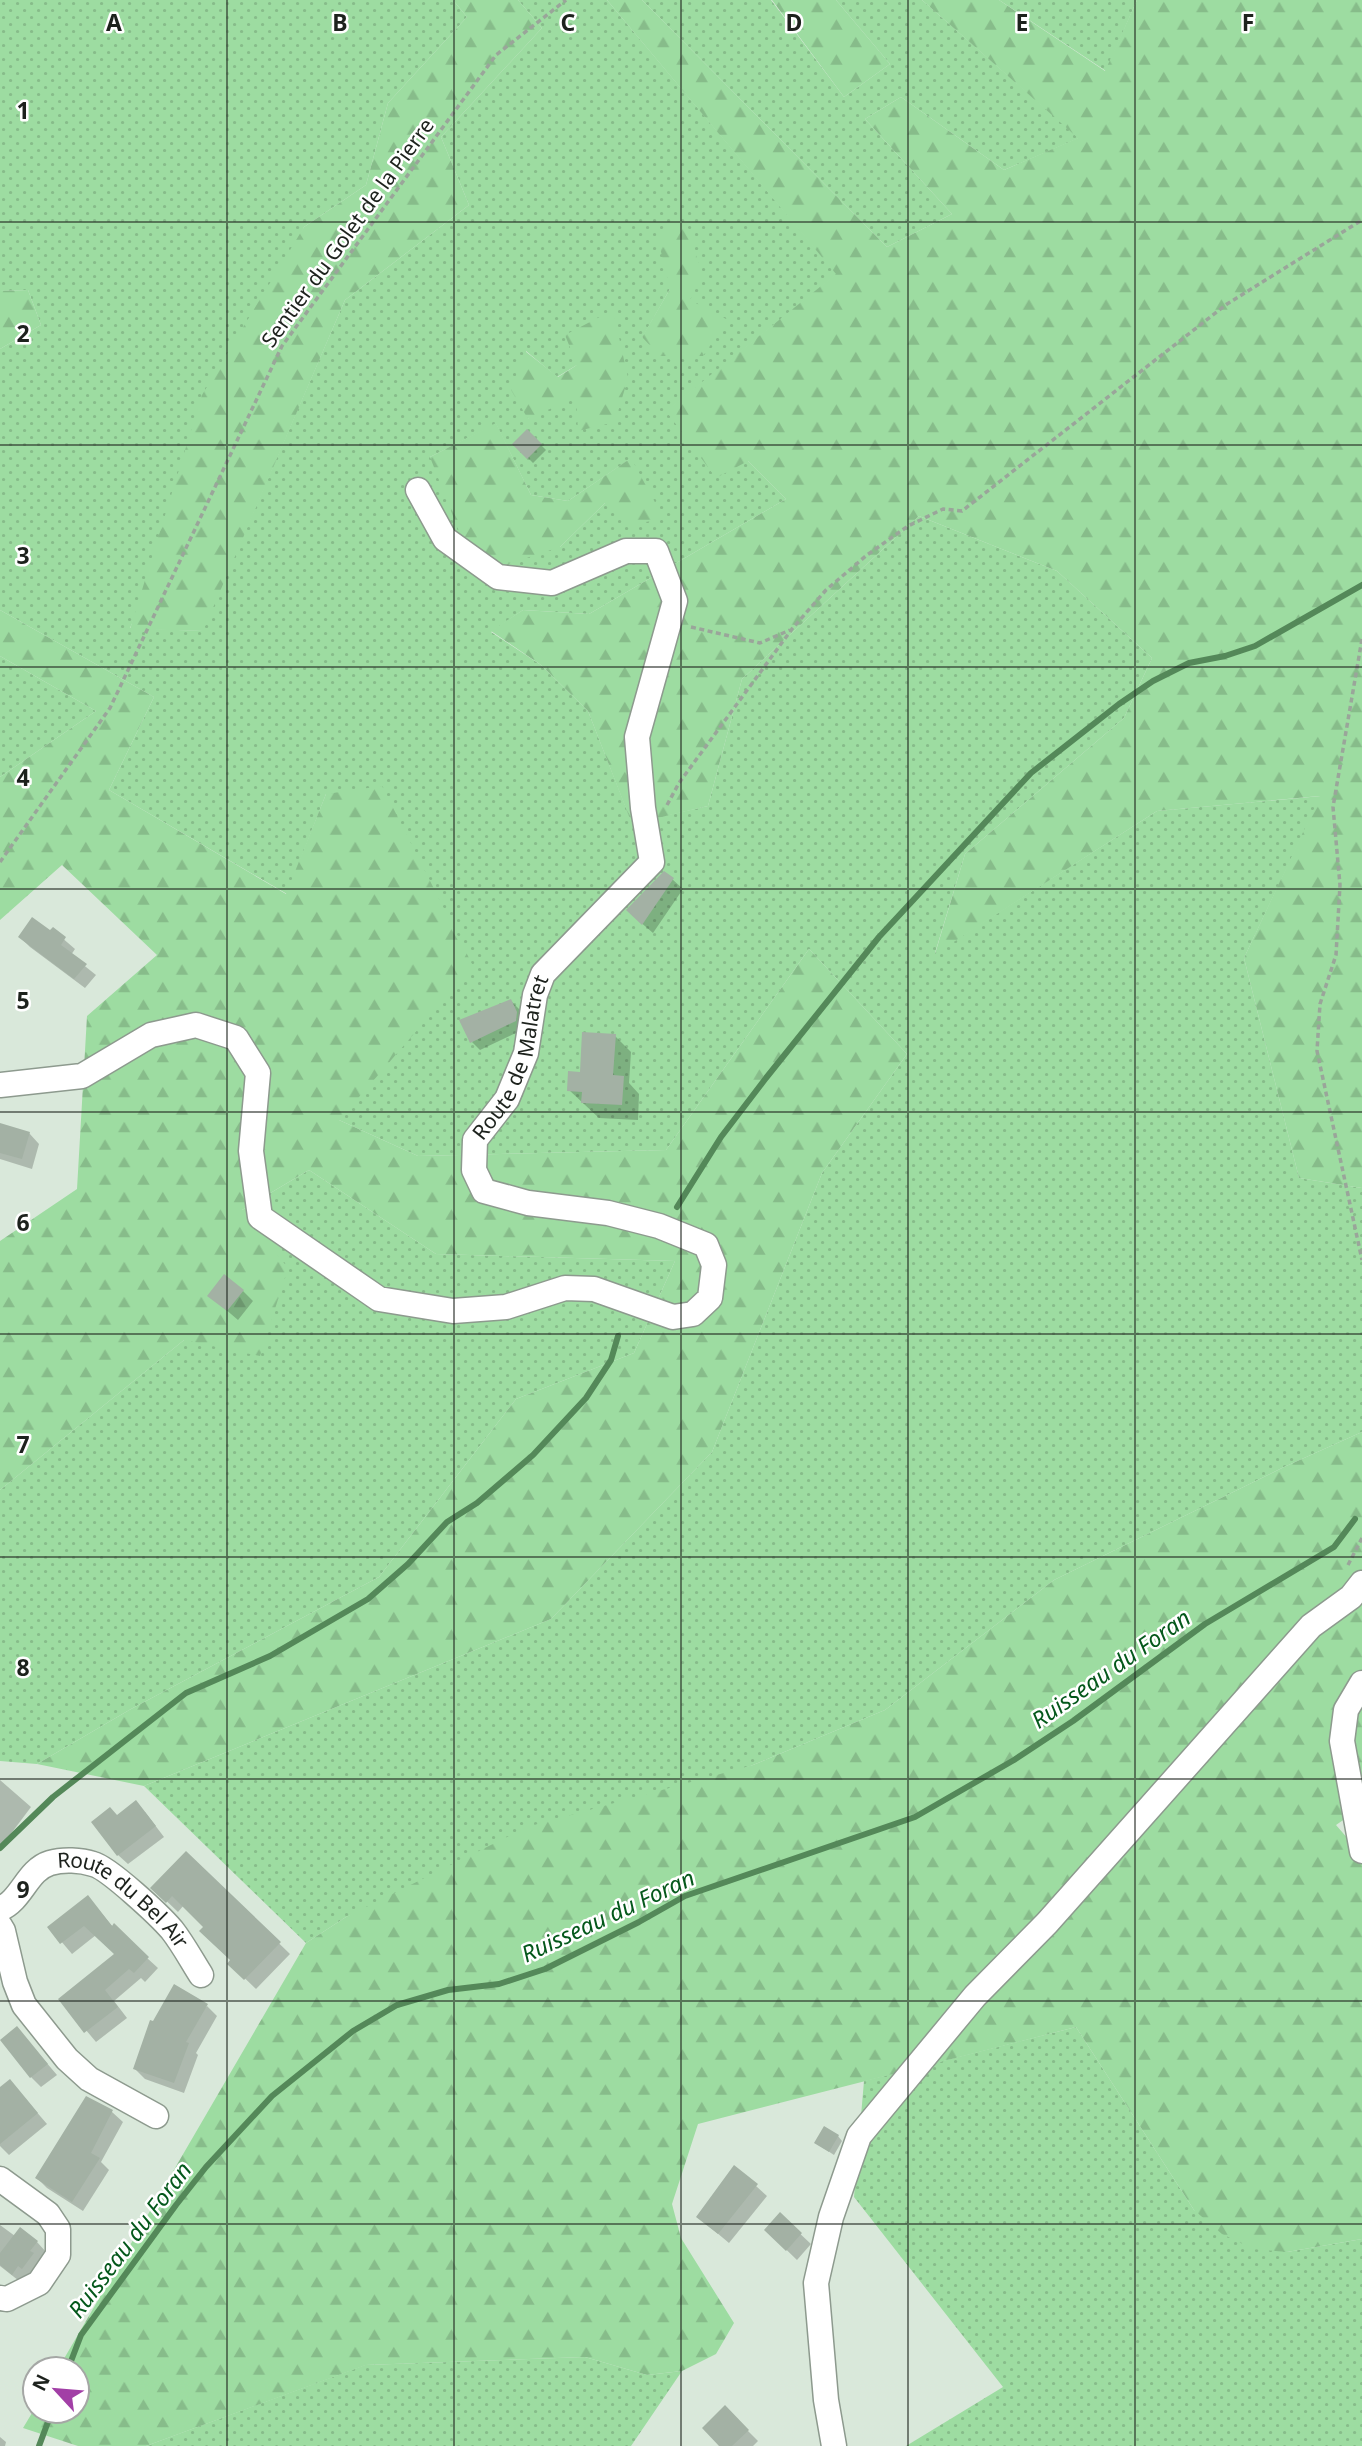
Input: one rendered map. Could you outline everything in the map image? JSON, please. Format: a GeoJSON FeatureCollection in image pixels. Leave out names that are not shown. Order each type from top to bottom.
{"type":"FeatureCollection","features":[{"type":"Feature","properties":{"kind":"street","name":"Route de Malatret"},"geometry":{"type":"LineString","coordinates":[[0,1086],[82,1076],[151,1035],[196,1025],[236,1038],[258,1073],[251,1151],[260,1217],[379,1299],[453,1311],[506,1307],[565,1288],[594,1289],[673,1317],[693,1314],[710,1298],[714,1265],[706,1245],[659,1227],[608,1213],[528,1203],[484,1191],[474,1170],[475,1140],[507,1099],[526,1053],[535,995],[543,974],[652,862],[643,808],[637,737],[675,601],[656,551],[626,551],[552,583],[498,578],[445,538],[418,489]]}},
{"type":"Feature","properties":{"kind":"street"},"geometry":{"type":"LineString","coordinates":[[834,2446],[826,2400],[816,2283],[831,2217],[859,2136],[975,1996],[1047,1923],[1311,1626],[1351,1597],[1362,1583]]}},
{"type":"Feature","properties":{"kind":"street"},"geometry":{"type":"LineString","coordinates":[[1362,1683],[1346,1710],[1342,1741],[1362,1851]]}},
{"type":"Feature","properties":{"kind":"street","name":"Route du Bel Air"},"geometry":{"type":"LineString","coordinates":[[0,1909],[14,1901],[27,1880],[48,1863],[68,1860],[96,1864],[172,1930],[201,1975]]}},
{"type":"Feature","properties":{"kind":"street"},"geometry":{"type":"LineString","coordinates":[[0,1926],[24,2005],[67,2059],[89,2079],[156,2116]]}},
{"type":"Feature","properties":{"kind":"street"},"geometry":{"type":"LineString","coordinates":[[0,2179],[48,2214],[58,2229],[58,2255],[39,2283],[7,2300],[0,2298]]}},
{"type":"Feature","properties":{"kind":"path","name":"Sentier du Golet de la Pierre"},"geometry":{"type":"LineString","coordinates":[[0,862],[110,708],[282,346],[496,55],[566,0]]}},
{"type":"Feature","properties":{"kind":"path"},"geometry":{"type":"LineString","coordinates":[[667,805],[679,783],[792,629],[826,590],[867,555],[908,526],[943,509],[962,511],[1227,304],[1362,220]]}},
{"type":"Feature","properties":{"kind":"path"},"geometry":{"type":"LineString","coordinates":[[669,624],[706,629],[760,643],[792,629]]}},
{"type":"Feature","properties":{"kind":"path"},"geometry":{"type":"LineString","coordinates":[[1362,639],[1333,807],[1340,885],[1336,956],[1320,1004],[1317,1051],[1362,1259]]}},
{"type":"Feature","properties":{"kind":"green space"},"geometry":{"type":"Polygon","coordinates":[[[0,0],[453,0],[467,17],[388,103],[366,185],[304,227],[130,628],[202,631],[345,300],[469,205],[441,137],[542,28],[518,0],[607,0],[837,274],[667,411],[748,461],[786,499],[589,614],[523,610],[491,632],[541,665],[588,711],[632,823],[708,806],[742,679],[919,516],[1057,571],[1152,658],[1124,718],[965,854],[935,953],[1157,811],[1321,796],[1244,958],[1299,1178],[1362,1188],[1362,1432],[1284,1467],[1054,1580],[885,1710],[753,1765],[346,1917],[306,1943],[144,1786],[551,1619],[712,1452],[822,1173],[907,1054],[809,949],[666,1150],[418,1156],[339,1120],[326,794],[287,894],[109,790],[154,697],[0,610],[0,349],[41,325],[28,290],[0,291],[0,0]],[[670,289],[642,338],[689,300],[670,289]],[[526,351],[528,419],[577,365],[557,377],[526,351]],[[496,424],[430,457],[560,547],[606,502],[630,459],[568,501],[531,495],[496,424]]]}},
{"type":"Feature","properties":{"kind":"green space"},"geometry":{"type":"Polygon","coordinates":[[[453,0],[518,0],[542,28],[441,137],[469,205],[345,300],[203,631],[130,629],[202,395],[304,227],[366,185],[388,103],[467,17],[453,0]]]}},
{"type":"Feature","properties":{"kind":"green space"},"geometry":{"type":"Polygon","coordinates":[[[607,0],[642,0],[887,247],[952,214],[865,119],[901,97],[1004,170],[1078,138],[922,0],[999,0],[1105,71],[1137,0],[1362,0],[1362,1188],[1299,1178],[1244,958],[1320,796],[1157,811],[935,954],[965,854],[1124,718],[1152,658],[1057,571],[919,516],[742,679],[708,806],[632,824],[588,711],[541,665],[491,631],[523,610],[589,614],[786,499],[748,461],[716,478],[666,411],[836,274],[607,0]]]}},
{"type":"Feature","properties":{"kind":"green space"},"geometry":{"type":"Polygon","coordinates":[[[642,0],[771,0],[844,97],[890,64],[836,0],[922,0],[1079,138],[1004,170],[901,97],[865,119],[952,214],[887,247],[642,0]]]}},
{"type":"Feature","properties":{"kind":"green space"},"geometry":{"type":"Polygon","coordinates":[[[772,0],[836,0],[890,64],[844,97],[772,0]]]}},
{"type":"Feature","properties":{"kind":"green space"},"geometry":{"type":"Polygon","coordinates":[[[999,0],[1137,0],[1106,71],[999,0]]]}},
{"type":"Feature","properties":{"kind":"green space"},"geometry":{"type":"Polygon","coordinates":[[[686,221],[702,275],[690,300],[728,320],[703,356],[660,356],[642,337],[670,289],[656,231],[686,221]]]}},
{"type":"Feature","properties":{"kind":"green space"},"geometry":{"type":"Polygon","coordinates":[[[28,290],[41,325],[0,349],[0,291],[28,290]]]}},
{"type":"Feature","properties":{"kind":"green space"},"geometry":{"type":"Polygon","coordinates":[[[613,310],[628,378],[615,422],[578,431],[576,397],[528,419],[511,390],[525,351],[558,377],[577,365],[565,335],[613,310]]]}},
{"type":"Feature","properties":{"kind":"green space"},"geometry":{"type":"Polygon","coordinates":[[[496,423],[531,495],[568,501],[631,458],[664,519],[627,525],[605,503],[560,547],[502,566],[460,534],[430,457],[496,423]]]}},
{"type":"Feature","properties":{"kind":"green space"},"geometry":{"type":"Polygon","coordinates":[[[0,610],[154,697],[109,790],[286,894],[326,794],[382,786],[473,966],[339,1120],[418,1156],[666,1150],[809,949],[907,1054],[822,1173],[712,1452],[551,1619],[144,1786],[37,1764],[131,1709],[379,1577],[516,1399],[634,1353],[675,1261],[436,1254],[309,1170],[242,1210],[288,1268],[260,1356],[184,1340],[0,1490],[0,1241],[77,1189],[87,1016],[157,955],[62,865],[0,920],[0,777],[96,711],[0,656],[0,610]]]}},
{"type":"Feature","properties":{"kind":"green space"},"geometry":{"type":"Polygon","coordinates":[[[0,656],[96,711],[0,777],[0,656]]]}},
{"type":"Feature","properties":{"kind":"green space"},"geometry":{"type":"Polygon","coordinates":[[[309,1170],[436,1254],[675,1261],[634,1353],[516,1399],[379,1577],[131,1709],[37,1764],[0,1761],[0,1490],[184,1340],[242,1210],[309,1170]]]}},
{"type":"Feature","properties":{"kind":"green space"},"geometry":{"type":"Polygon","coordinates":[[[1362,1432],[1362,1807],[1336,1825],[1362,1855],[1362,2239],[1287,2252],[1253,2249],[1222,2234],[1194,2210],[1076,2027],[698,2124],[672,2204],[681,2238],[734,2323],[716,2354],[682,2371],[647,2375],[585,2357],[366,2365],[146,2446],[78,2446],[23,2428],[25,2425],[91,2425],[91,2355],[66,2355],[306,1943],[346,1917],[527,1827],[753,1765],[885,1710],[1054,1580],[1284,1467],[1362,1432]]]}},
{"type":"Feature","properties":{"kind":"green space"},"geometry":{"type":"Polygon","coordinates":[[[1076,2027],[1194,2210],[1287,2252],[1362,2239],[1362,2446],[906,2446],[1003,2387],[854,2197],[864,2081],[1076,2027]]]}},
{"type":"Feature","properties":{"kind":"green space"},"geometry":{"type":"Polygon","coordinates":[[[585,2357],[647,2375],[682,2371],[631,2446],[146,2446],[365,2365],[585,2357]]]}},
{"type":"Feature","properties":{"kind":"building"},"geometry":{"type":"Polygon","coordinates":[[[527,429],[542,444],[527,459],[512,444],[527,429]]]}},
{"type":"Feature","properties":{"kind":"building"},"geometry":{"type":"Polygon","coordinates":[[[664,871],[674,878],[642,925],[626,910],[664,871]]]}},
{"type":"Feature","properties":{"kind":"building"},"geometry":{"type":"Polygon","coordinates":[[[32,917],[66,937],[61,945],[87,964],[74,979],[18,937],[32,917]]]}},
{"type":"Feature","properties":{"kind":"building"},"geometry":{"type":"Polygon","coordinates":[[[511,999],[517,1012],[516,1021],[470,1043],[459,1020],[511,999]]]}},
{"type":"Feature","properties":{"kind":"building"},"geometry":{"type":"Polygon","coordinates":[[[582,1032],[616,1034],[613,1075],[624,1076],[622,1105],[581,1103],[582,1092],[567,1091],[568,1071],[580,1072],[582,1032]]]}},
{"type":"Feature","properties":{"kind":"building"},"geometry":{"type":"Polygon","coordinates":[[[0,1123],[30,1132],[22,1159],[0,1153],[0,1123]]]}},
{"type":"Feature","properties":{"kind":"building"},"geometry":{"type":"Polygon","coordinates":[[[224,1274],[244,1290],[227,1311],[207,1296],[224,1274]]]}},
{"type":"Feature","properties":{"kind":"building"},"geometry":{"type":"Polygon","coordinates":[[[136,1800],[156,1826],[117,1856],[91,1822],[110,1807],[117,1815],[136,1800]]]}},
{"type":"Feature","properties":{"kind":"building"},"geometry":{"type":"Polygon","coordinates":[[[186,1851],[281,1942],[244,1980],[227,1964],[230,1960],[199,1931],[203,1927],[172,1896],[166,1903],[150,1888],[186,1851]]]}},
{"type":"Feature","properties":{"kind":"building"},"geometry":{"type":"Polygon","coordinates":[[[88,1895],[112,1926],[114,1923],[149,1957],[134,1973],[129,1969],[105,1990],[118,2007],[84,2033],[58,1999],[114,1954],[84,1926],[60,1944],[47,1927],[88,1895]]]}},
{"type":"Feature","properties":{"kind":"building"},"geometry":{"type":"Polygon","coordinates":[[[174,1984],[208,2004],[186,2042],[189,2043],[174,2083],[133,2069],[150,2020],[153,2021],[174,1984]]]}},
{"type":"Feature","properties":{"kind":"building"},"geometry":{"type":"Polygon","coordinates":[[[17,2026],[48,2064],[30,2078],[0,2040],[17,2026]]]}},
{"type":"Feature","properties":{"kind":"building"},"geometry":{"type":"Polygon","coordinates":[[[10,2079],[38,2113],[0,2144],[0,2087],[10,2079]]]}},
{"type":"Feature","properties":{"kind":"building"},"geometry":{"type":"Polygon","coordinates":[[[86,2096],[113,2110],[91,2153],[100,2158],[72,2202],[35,2178],[86,2096]]]}},
{"type":"Feature","properties":{"kind":"building"},"geometry":{"type":"Polygon","coordinates":[[[824,2126],[839,2135],[829,2152],[814,2143],[824,2126]]]}},
{"type":"Feature","properties":{"kind":"building"},"geometry":{"type":"Polygon","coordinates":[[[734,2165],[758,2184],[718,2234],[696,2217],[734,2165]]]}},
{"type":"Feature","properties":{"kind":"building"},"geometry":{"type":"Polygon","coordinates":[[[780,2212],[802,2233],[786,2251],[764,2230],[780,2212]]]}},
{"type":"Feature","properties":{"kind":"building"},"geometry":{"type":"Polygon","coordinates":[[[20,2227],[38,2241],[30,2251],[34,2253],[22,2269],[18,2266],[12,2275],[0,2265],[0,2253],[20,2227]]]}},
{"type":"Feature","properties":{"kind":"building"},"geometry":{"type":"Polygon","coordinates":[[[725,2405],[749,2430],[732,2446],[719,2446],[702,2428],[725,2405]]]}},
{"type":"Feature","properties":{"kind":"waterway"},"geometry":{"type":"LineString","coordinates":[[677,1207],[721,1137],[879,937],[1031,773],[1119,704],[1153,681],[1189,663],[1225,656],[1255,646],[1362,585]]}},
{"type":"Feature","properties":{"kind":"waterway"},"geometry":{"type":"LineString","coordinates":[[0,1848],[53,1797],[186,1693],[270,1656],[368,1599],[408,1564],[447,1522],[477,1503],[533,1455],[586,1398],[611,1360],[618,1336]]}},
{"type":"Feature","properties":{"kind":"waterway","name":"Ruisseau du Foran"},"geometry":{"type":"LineString","coordinates":[[73,2355],[81,2335],[206,2167],[272,2096],[353,2031],[397,2005],[448,1990],[499,1984],[545,1969],[685,1896],[915,1817],[1014,1760],[1073,1721],[1205,1624],[1334,1547],[1355,1519]]}},
{"type":"Feature","properties":{"kind":"waterway","name":"Ruisseau du Foran"},"geometry":{"type":"LineString","coordinates":[[39,2446],[47,2425]]}}]}
